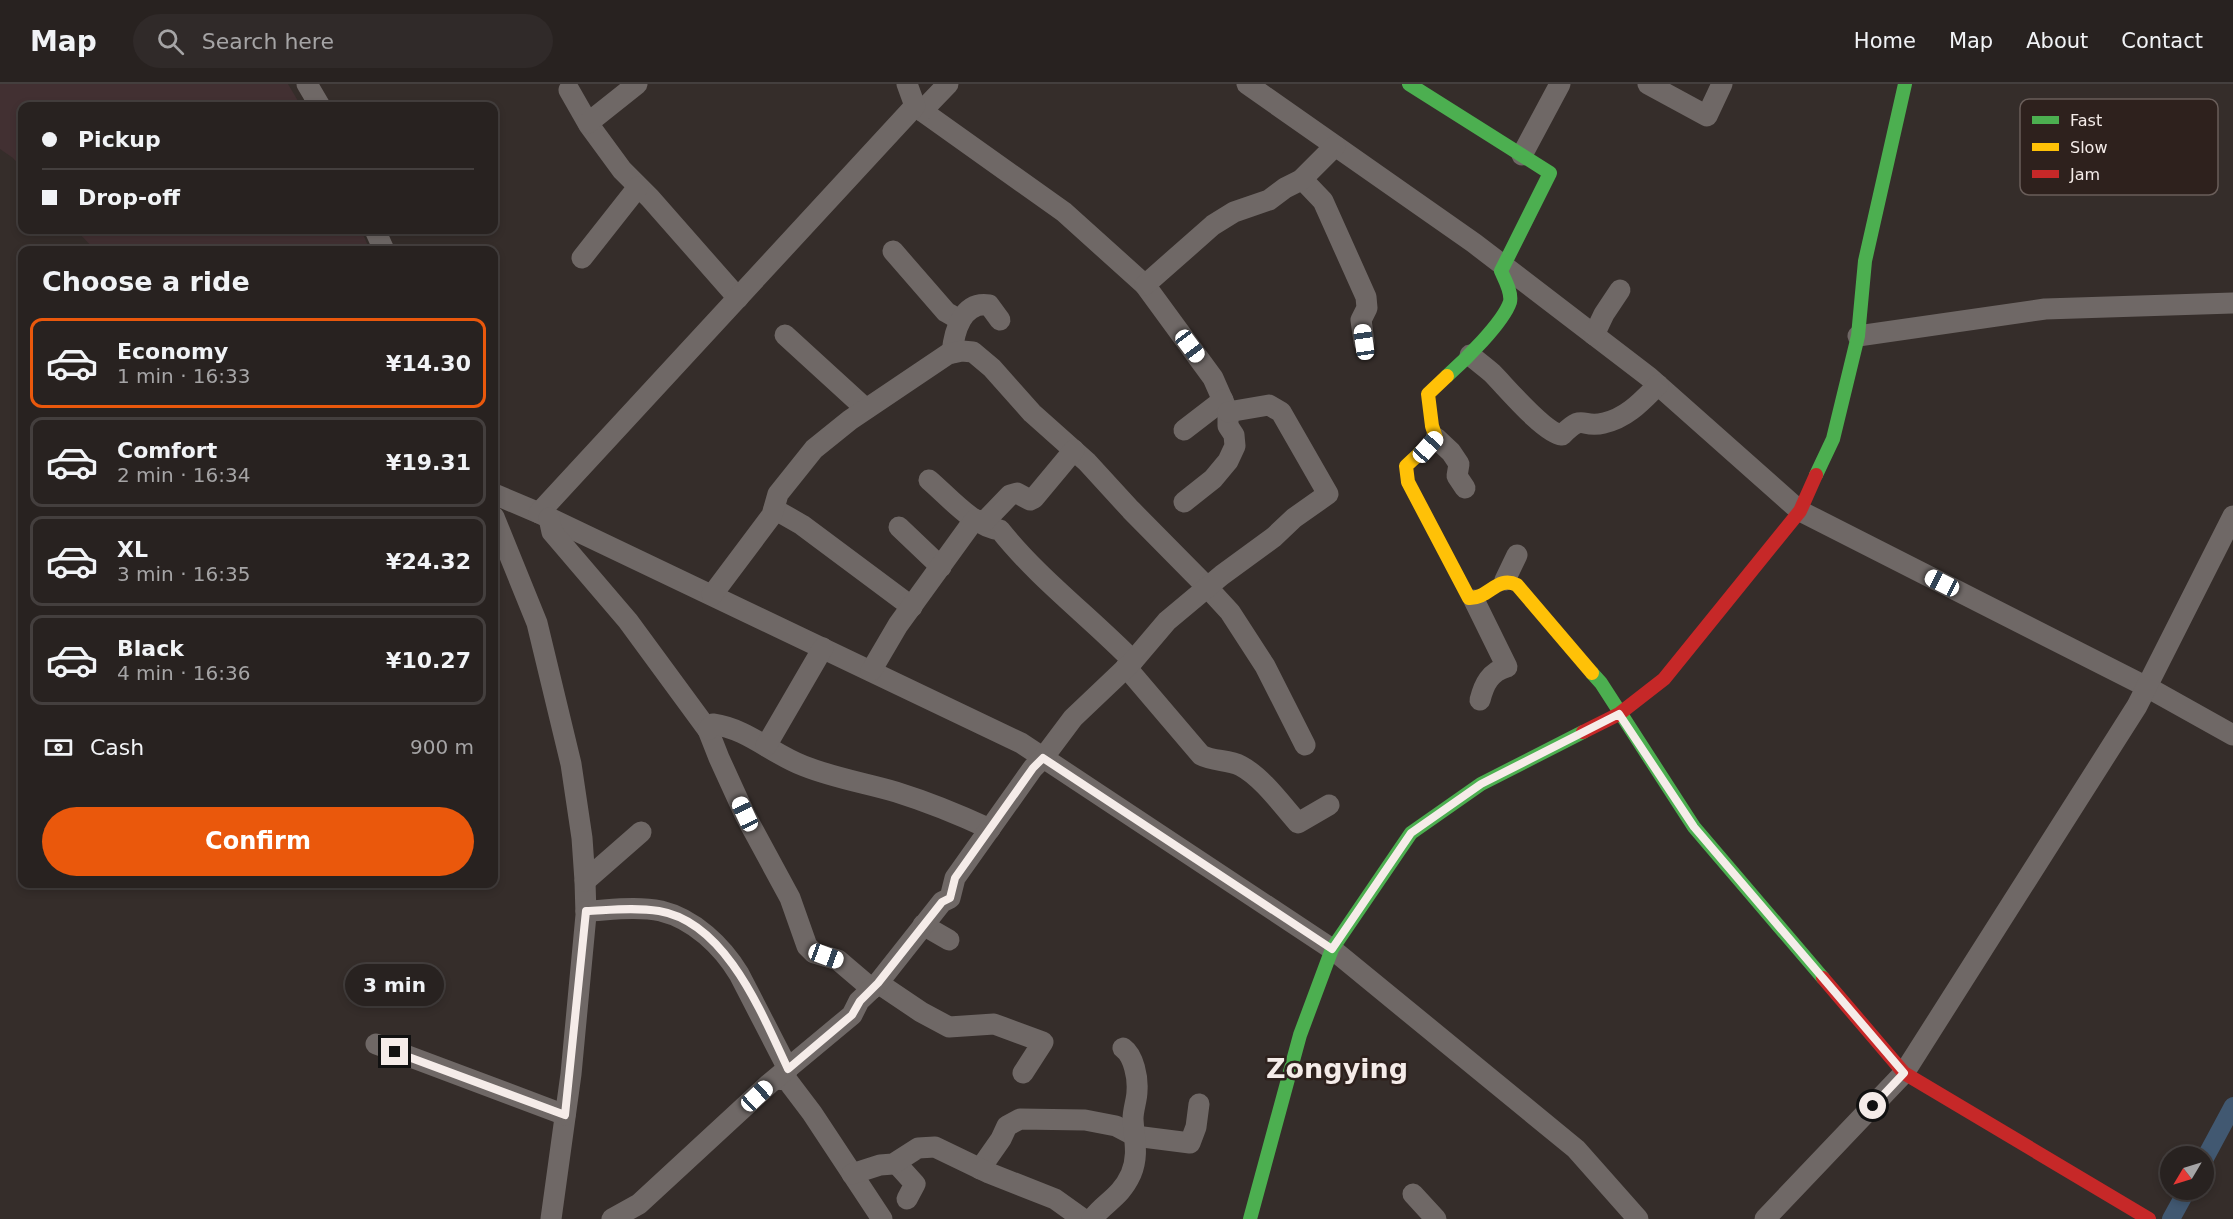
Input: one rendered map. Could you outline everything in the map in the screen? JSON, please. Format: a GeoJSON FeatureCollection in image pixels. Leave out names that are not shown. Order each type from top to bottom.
{"type":"FeatureCollection","features":[{"type":"Feature","properties":{"kind":"street"},"geometry":{"type":"LineString","coordinates":[[307,84],[318,102]]}},
{"type":"Feature","properties":{"kind":"street"},"geometry":{"type":"LineString","coordinates":[[588,123],[637,84]]}},
{"type":"Feature","properties":{"kind":"street"},"geometry":{"type":"LineString","coordinates":[[907,84],[919,109],[1064,212],[1145,285],[1214,378],[1226,406],[1228,426],[1234,435],[1235,446],[1228,461],[1213,479],[1184,502]]}},
{"type":"Feature","properties":{"kind":"street"},"geometry":{"type":"LineString","coordinates":[[544,515],[738,298],[919,109],[948,84]]}},
{"type":"Feature","properties":{"kind":"street"},"geometry":{"type":"LineString","coordinates":[[1247,84],[1505,266],[1658,386],[1800,511],[2147,687],[2233,735]]}},
{"type":"Feature","properties":{"kind":"street"},"geometry":{"type":"LineString","coordinates":[[1409,84],[1550,173],[1501,271],[1510,293],[1510,301],[1504,313],[1470,356],[1428,394],[1436,438],[1451,452],[1459,464],[1457,476],[1465,488]]}},
{"type":"Feature","properties":{"kind":"street"},"geometry":{"type":"LineString","coordinates":[[1522,155],[1560,84]]}},
{"type":"Feature","properties":{"kind":"street"},"geometry":{"type":"LineString","coordinates":[[1653,85],[1707,116],[1722,84]]}},
{"type":"Feature","properties":{"kind":"street"},"geometry":{"type":"LineString","coordinates":[[1250,1219],[1300,1035],[1332,949],[1411,833],[1481,784],[1619,714],[1664,679],[1800,511],[1833,439],[1858,336],[1865,261],[1905,84]]}},
{"type":"Feature","properties":{"kind":"street"},"geometry":{"type":"LineString","coordinates":[[569,90],[588,123],[622,170],[738,298]]}},
{"type":"Feature","properties":{"kind":"street"},"geometry":{"type":"LineString","coordinates":[[1145,285],[1220,221],[1234,212],[1269,200],[1302,179],[1335,146]]}},
{"type":"Feature","properties":{"kind":"street"},"geometry":{"type":"LineString","coordinates":[[1302,179],[1323,201],[1366,297],[1367,308],[1361,320],[1364,342]]}},
{"type":"Feature","properties":{"kind":"street"},"geometry":{"type":"LineString","coordinates":[[582,258],[638,187]]}},
{"type":"Feature","properties":{"kind":"street"},"geometry":{"type":"LineString","coordinates":[[893,251],[946,312],[960,320]]}},
{"type":"Feature","properties":{"kind":"street"},"geometry":{"type":"LineString","coordinates":[[1594,335],[1604,314],[1620,290]]}},
{"type":"Feature","properties":{"kind":"street"},"geometry":{"type":"LineString","coordinates":[[1858,336],[2045,309],[2233,303]]}},
{"type":"Feature","properties":{"kind":"street"},"geometry":{"type":"LineString","coordinates":[[952,353],[954,334],[960,320],[969,310],[983,304],[989,305],[1000,320]]}},
{"type":"Feature","properties":{"kind":"street"},"geometry":{"type":"LineString","coordinates":[[785,335],[866,409]]}},
{"type":"Feature","properties":{"kind":"street"},"geometry":{"type":"LineString","coordinates":[[712,595],[772,515],[778,494],[814,449],[866,409],[948,354],[962,351],[973,352],[992,368],[1032,413],[1074,450],[1230,612],[1265,666],[1305,745]]}},
{"type":"Feature","properties":{"kind":"street"},"geometry":{"type":"LineString","coordinates":[[1470,356],[1490,371],[1534,416],[1556,434],[1562,435],[1574,423],[1582,421],[1590,424],[1603,424],[1617,419],[1632,411],[1658,386]]}},
{"type":"Feature","properties":{"kind":"street"},"geometry":{"type":"LineString","coordinates":[[612,1219],[639,1204],[782,1074],[852,1015],[860,1001],[875,986],[942,902],[950,898],[955,878],[1033,768],[1073,718],[1129,664],[1167,621],[1207,587],[1274,537],[1294,518],[1328,494],[1281,412],[1269,405],[1226,406],[1184,430]]}},
{"type":"Feature","properties":{"kind":"street"},"geometry":{"type":"LineString","coordinates":[[1436,438],[1406,466],[1406,474],[1408,482],[1469,598],[1474,600],[1507,667],[1491,675],[1480,700]]}},
{"type":"Feature","properties":{"kind":"street"},"geometry":{"type":"LineString","coordinates":[[975,520],[984,521],[1010,495],[1017,493],[1030,500],[1034,498],[1074,450]]}},
{"type":"Feature","properties":{"kind":"street"},"geometry":{"type":"LineString","coordinates":[[929,480],[975,520],[988,528],[1000,530],[1035,571],[1100,627],[1201,755],[1210,760],[1230,761],[1243,767],[1278,798],[1298,823],[1329,805]]}},
{"type":"Feature","properties":{"kind":"street"},"geometry":{"type":"LineString","coordinates":[[498,496],[544,515],[1021,743],[1332,949],[1576,1149],[1638,1219]]}},
{"type":"Feature","properties":{"kind":"street"},"geometry":{"type":"LineString","coordinates":[[774,509],[802,525],[912,607]]}},
{"type":"Feature","properties":{"kind":"street"},"geometry":{"type":"LineString","coordinates":[[544,515],[552,532],[628,621],[708,730],[745,814],[790,898],[807,946],[814,953],[838,960],[875,986],[949,1027],[994,1024],[1043,1042],[1023,1073]]}},
{"type":"Feature","properties":{"kind":"street"},"geometry":{"type":"LineString","coordinates":[[1765,1219],[1904,1073],[2137,706],[2233,516]]}},
{"type":"Feature","properties":{"kind":"street"},"geometry":{"type":"LineString","coordinates":[[871,671],[898,625],[975,520]]}},
{"type":"Feature","properties":{"kind":"street"},"geometry":{"type":"LineString","coordinates":[[498,526],[537,623],[571,764],[582,838],[586,911],[565,1115],[551,1219]]}},
{"type":"Feature","properties":{"kind":"street"},"geometry":{"type":"LineString","coordinates":[[899,527],[941,567]]}},
{"type":"Feature","properties":{"kind":"street"},"geometry":{"type":"LineString","coordinates":[[1474,600],[1505,580],[1517,555]]}},
{"type":"Feature","properties":{"kind":"street"},"geometry":{"type":"LineString","coordinates":[[1505,580],[1517,585],[1601,683],[1694,827],[1904,1073],[2149,1219]]}},
{"type":"Feature","properties":{"kind":"street"},"geometry":{"type":"LineString","coordinates":[[766,746],[823,648]]}},
{"type":"Feature","properties":{"kind":"street"},"geometry":{"type":"LineString","coordinates":[[708,730],[713,724],[736,729],[801,765],[835,777],[897,793],[957,814],[990,829]]}},
{"type":"Feature","properties":{"kind":"street"},"geometry":{"type":"LineString","coordinates":[[585,881],[641,832]]}},
{"type":"Feature","properties":{"kind":"street"},"geometry":{"type":"LineString","coordinates":[[586,911],[629,909],[661,911],[698,927],[723,952],[735,967],[782,1074],[882,1219]]}},
{"type":"Feature","properties":{"kind":"street"},"geometry":{"type":"LineString","coordinates":[[923,925],[949,940]]}},
{"type":"Feature","properties":{"kind":"street"},"geometry":{"type":"LineString","coordinates":[[376,1044],[565,1115]]}},
{"type":"Feature","properties":{"kind":"street"},"geometry":{"type":"LineString","coordinates":[[1092,1219],[1101,1207],[1115,1199],[1122,1191],[1132,1172],[1137,1149],[1133,1116],[1137,1091],[1136,1078],[1129,1052],[1123,1048]]}},
{"type":"Feature","properties":{"kind":"street"},"geometry":{"type":"LineString","coordinates":[[980,1169],[1001,1139],[1006,1126],[1020,1119],[1085,1120],[1116,1126],[1135,1136],[1190,1143],[1196,1127],[1199,1104]]}},
{"type":"Feature","properties":{"kind":"street"},"geometry":{"type":"LineString","coordinates":[[852,1174],[880,1165],[896,1163],[918,1148],[935,1147],[980,1169],[1055,1199],[1083,1219]]}},
{"type":"Feature","properties":{"kind":"street"},"geometry":{"type":"LineString","coordinates":[[896,1163],[915,1184],[907,1199]]}},
{"type":"Feature","properties":{"kind":"street"},"geometry":{"type":"LineString","coordinates":[[1413,1194],[1436,1219]]}},
{"type":"Feature","properties":{"kind":"shaded area"},"geometry":{"type":"Polygon","coordinates":[[[0,84],[288,84],[299,102],[18,102],[18,164],[0,149],[0,84]]]}},
{"type":"Feature","properties":{"kind":"shaded area"},"geometry":{"type":"Polygon","coordinates":[[[80,234],[363,234],[368,246],[91,246],[80,234]]]}},
{"type":"Feature","properties":{"kind":"waterway"},"geometry":{"type":"LineString","coordinates":[[2212,1146],[2233,1106]]}},
{"type":"Feature","properties":{"kind":"waterway"},"geometry":{"type":"LineString","coordinates":[[2171,1219],[2181,1200]]}},
{"type":"Feature","properties":{"kind":"traffic: fast"},"geometry":{"type":"LineString","coordinates":[[1409,84],[1550,173],[1501,271],[1510,294],[1510,302],[1506,311],[1482,341],[1447,376]]}},
{"type":"Feature","properties":{"kind":"traffic: fast"},"geometry":{"type":"LineString","coordinates":[[1816,475],[1833,439],[1858,336],[1865,261],[1905,84]]}},
{"type":"Feature","properties":{"kind":"traffic: fast"},"geometry":{"type":"LineString","coordinates":[[1592,673],[1601,683],[1694,827],[1823,978]]}},
{"type":"Feature","properties":{"kind":"traffic: fast"},"geometry":{"type":"LineString","coordinates":[[1250,1219],[1300,1035],[1332,949],[1411,833],[1481,784],[1583,732]]}},
{"type":"Feature","properties":{"kind":"traffic: slow"},"geometry":{"type":"LineString","coordinates":[[1447,376],[1428,394],[1436,438],[1406,466],[1408,482],[1469,598],[1482,595],[1504,583],[1517,585],[1592,673]]}},
{"type":"Feature","properties":{"kind":"traffic: jam"},"geometry":{"type":"LineString","coordinates":[[1583,732],[1619,714],[1664,679],[1800,511],[1816,475]]}},
{"type":"Feature","properties":{"kind":"traffic: jam"},"geometry":{"type":"LineString","coordinates":[[1823,978],[1904,1073],[2149,1219]]}},
{"type":"Feature","properties":{"kind":"district","name":"Zongying"},"geometry":{"type":"Point","coordinates":[1337,1068]}},
{"type":"Feature","properties":{"kind":"route"},"geometry":{"type":"LineString","coordinates":[[395,1052],[565,1115],[586,911],[629,909],[661,911],[698,927],[723,952],[740,974],[788,1069],[852,1015],[860,1001],[914,939],[926,920],[942,902],[950,898],[955,878],[1033,768],[1043,758],[1332,949],[1411,833],[1481,784],[1619,714],[1694,827],[1904,1073],[1873,1106]]}}]}
